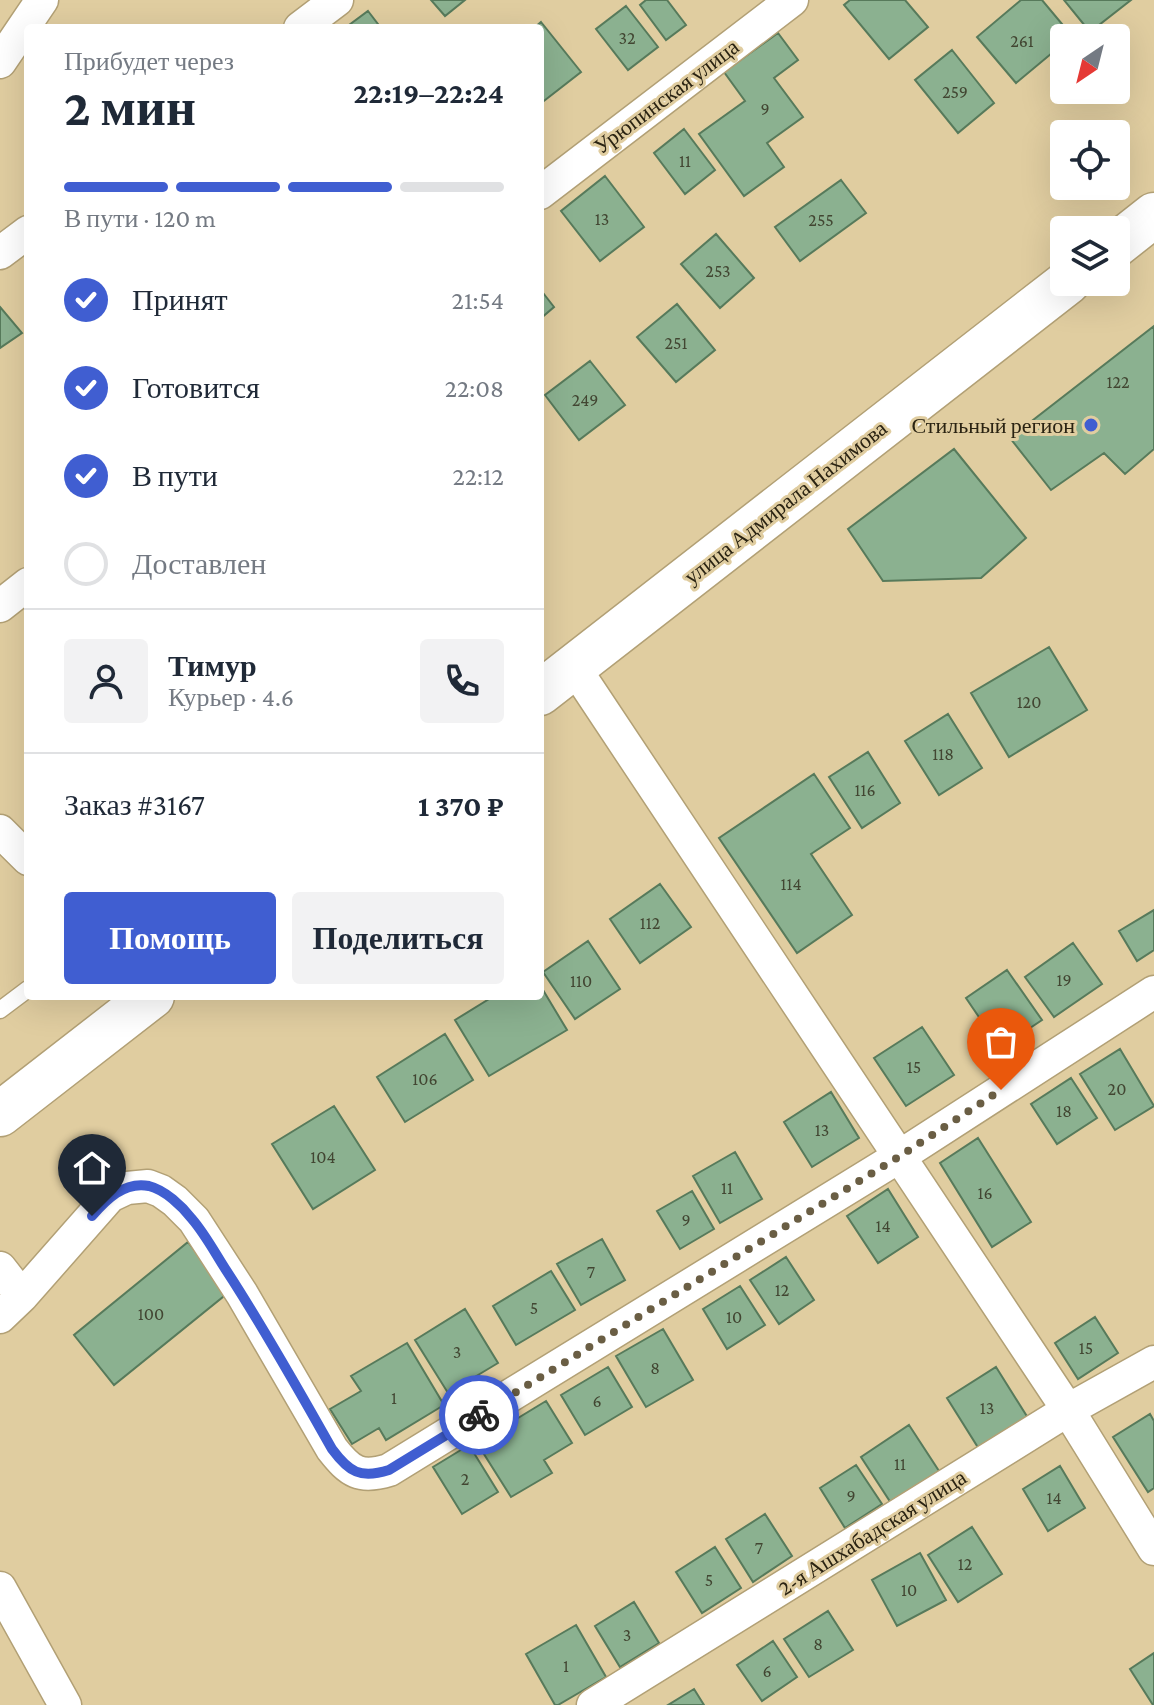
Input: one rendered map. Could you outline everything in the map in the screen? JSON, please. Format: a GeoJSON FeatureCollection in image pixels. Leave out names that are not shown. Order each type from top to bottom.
{"type":"FeatureCollection","features":[{"type":"Feature","properties":{"kind":"main road"},"geometry":{"type":"LineString","coordinates":[[1130,234],[1154,215]]}},
{"type":"Feature","properties":{"kind":"main road","name":"улица Адмирала Нахимова"},"geometry":{"type":"LineString","coordinates":[[544,690],[1050,296]]}},
{"type":"Feature","properties":{"kind":"main road"},"geometry":{"type":"LineString","coordinates":[[0,1114],[136,1001]]}},
{"type":"Feature","properties":{"kind":"street"},"geometry":{"type":"LineString","coordinates":[[26,24],[42,0]]}},
{"type":"Feature","properties":{"kind":"street"},"geometry":{"type":"LineString","coordinates":[[305,24],[337,0]]}},
{"type":"Feature","properties":{"kind":"street","name":"Урюпинская улица"},"geometry":{"type":"LineString","coordinates":[[544,190],[792,0]]}},
{"type":"Feature","properties":{"kind":"street"},"geometry":{"type":"LineString","coordinates":[[0,62],[24,27]]}},
{"type":"Feature","properties":{"kind":"street"},"geometry":{"type":"LineString","coordinates":[[0,253],[24,235]]}},
{"type":"Feature","properties":{"kind":"street"},"geometry":{"type":"LineString","coordinates":[[0,606],[24,587]]}},
{"type":"Feature","properties":{"kind":"street"},"geometry":{"type":"LineString","coordinates":[[574,667],[1068,1410],[1154,1549]]}},
{"type":"Feature","properties":{"kind":"street"},"geometry":{"type":"LineString","coordinates":[[11,1306],[110,1196],[137,1186],[161,1191],[194,1220],[242,1294],[332,1449],[355,1472],[372,1475],[389,1470],[900,1156],[1154,992]]}},
{"type":"Feature","properties":{"kind":"street"},"geometry":{"type":"LineString","coordinates":[[0,1268],[11,1306]]}},
{"type":"Feature","properties":{"kind":"street","name":"2-я Ашхабадская улица"},"geometry":{"type":"LineString","coordinates":[[593,1705],[1068,1410],[1154,1362]]}},
{"type":"Feature","properties":{"kind":"street"},"geometry":{"type":"LineString","coordinates":[[0,1588],[65,1705]]}},
{"type":"Feature","properties":{"kind":"lane"},"geometry":{"type":"LineString","coordinates":[[0,1010],[24,992]]}},
{"type":"Feature","properties":{"kind":"building"},"geometry":{"type":"Polygon","coordinates":[[[431,0],[465,0],[445,16],[431,0]]]}},
{"type":"Feature","properties":{"kind":"building"},"geometry":{"type":"Polygon","coordinates":[[[646,0],[667,0],[686,25],[666,40],[640,5],[646,0]]]}},
{"type":"Feature","properties":{"kind":"building"},"geometry":{"type":"Polygon","coordinates":[[[850,0],[905,0],[928,27],[889,59],[844,5],[850,0]]]}},
{"type":"Feature","properties":{"kind":"building"},"geometry":{"type":"Polygon","coordinates":[[[1021,0],[1042,0],[1062,24],[1050,24],[1050,55],[1016,83],[977,37],[1021,0]]]}},
{"type":"Feature","properties":{"kind":"building"},"geometry":{"type":"Polygon","coordinates":[[[1064,0],[1131,0],[1100,24],[1084,24],[1064,0]]]}},
{"type":"Feature","properties":{"kind":"building"},"geometry":{"type":"Polygon","coordinates":[[[626,6],[658,47],[628,70],[596,29],[626,6]]]}},
{"type":"Feature","properties":{"kind":"building"},"geometry":{"type":"Polygon","coordinates":[[[368,11],[378,24],[350,24],[368,11]]]}},
{"type":"Feature","properties":{"kind":"building"},"geometry":{"type":"Polygon","coordinates":[[[544,26],[581,72],[544,101],[544,26]]]}},
{"type":"Feature","properties":{"kind":"building"},"geometry":{"type":"Polygon","coordinates":[[[778,33],[798,60],[774,78],[803,117],[767,143],[784,167],[744,196],[699,134],[745,101],[724,72],[778,33]]]}},
{"type":"Feature","properties":{"kind":"building"},"geometry":{"type":"Polygon","coordinates":[[[952,50],[994,103],[958,133],[915,80],[952,50]]]}},
{"type":"Feature","properties":{"kind":"building"},"geometry":{"type":"Polygon","coordinates":[[[684,129],[715,170],[685,194],[654,153],[684,129]]]}},
{"type":"Feature","properties":{"kind":"building"},"geometry":{"type":"Polygon","coordinates":[[[605,176],[644,227],[600,261],[561,211],[605,176]]]}},
{"type":"Feature","properties":{"kind":"building"},"geometry":{"type":"Polygon","coordinates":[[[841,180],[866,213],[800,261],[775,227],[841,180]]]}},
{"type":"Feature","properties":{"kind":"building"},"geometry":{"type":"Polygon","coordinates":[[[716,234],[754,278],[720,308],[681,264],[716,234]]]}},
{"type":"Feature","properties":{"kind":"building"},"geometry":{"type":"Polygon","coordinates":[[[544,294],[554,307],[544,316],[544,294]]]}},
{"type":"Feature","properties":{"kind":"building"},"geometry":{"type":"Polygon","coordinates":[[[677,304],[715,350],[676,382],[637,337],[677,304]]]}},
{"type":"Feature","properties":{"kind":"building"},"geometry":{"type":"Polygon","coordinates":[[[0,307],[22,333],[0,348],[0,307]]]}},
{"type":"Feature","properties":{"kind":"building"},"geometry":{"type":"Polygon","coordinates":[[[1154,326],[1154,449],[1125,474],[1104,453],[1051,490],[1010,438],[1154,326]]]}},
{"type":"Feature","properties":{"kind":"building"},"geometry":{"type":"Polygon","coordinates":[[[590,361],[625,405],[579,440],[545,395],[590,361]]]}},
{"type":"Feature","properties":{"kind":"building"},"geometry":{"type":"Polygon","coordinates":[[[954,449],[1026,538],[981,578],[883,581],[848,529],[954,449]]]}},
{"type":"Feature","properties":{"kind":"building"},"geometry":{"type":"Polygon","coordinates":[[[1049,647],[1087,710],[1009,757],[971,693],[1049,647]]]}},
{"type":"Feature","properties":{"kind":"building"},"geometry":{"type":"Polygon","coordinates":[[[948,714],[982,768],[939,795],[905,741],[948,714]]]}},
{"type":"Feature","properties":{"kind":"building"},"geometry":{"type":"Polygon","coordinates":[[[868,752],[900,803],[862,828],[829,777],[868,752]]]}},
{"type":"Feature","properties":{"kind":"building"},"geometry":{"type":"Polygon","coordinates":[[[814,774],[850,828],[811,854],[852,915],[797,953],[719,838],[814,774]]]}},
{"type":"Feature","properties":{"kind":"building"},"geometry":{"type":"Polygon","coordinates":[[[660,884],[691,927],[640,963],[610,919],[660,884]]]}},
{"type":"Feature","properties":{"kind":"building"},"geometry":{"type":"Polygon","coordinates":[[[1154,910],[1154,950],[1137,961],[1119,931],[1154,910]]]}},
{"type":"Feature","properties":{"kind":"building"},"geometry":{"type":"Polygon","coordinates":[[[588,941],[620,989],[575,1019],[544,971],[588,941]]]}},
{"type":"Feature","properties":{"kind":"building"},"geometry":{"type":"Polygon","coordinates":[[[1073,943],[1102,984],[1054,1017],[1025,977],[1073,943]]]}},
{"type":"Feature","properties":{"kind":"building"},"geometry":{"type":"Polygon","coordinates":[[[1007,970],[1042,1020],[1000,1048],[966,998],[1007,970]]]}},
{"type":"Feature","properties":{"kind":"building"},"geometry":{"type":"Polygon","coordinates":[[[544,992],[567,1030],[489,1076],[455,1020],[488,1000],[544,1000],[544,992]]]}},
{"type":"Feature","properties":{"kind":"building"},"geometry":{"type":"Polygon","coordinates":[[[922,1027],[954,1075],[906,1106],[874,1058],[922,1027]]]}},
{"type":"Feature","properties":{"kind":"building"},"geometry":{"type":"Polygon","coordinates":[[[445,1034],[473,1080],[405,1122],[377,1077],[445,1034]]]}},
{"type":"Feature","properties":{"kind":"building"},"geometry":{"type":"Polygon","coordinates":[[[1120,1049],[1154,1106],[1115,1130],[1080,1074],[1120,1049]]]}},
{"type":"Feature","properties":{"kind":"building"},"geometry":{"type":"Polygon","coordinates":[[[1071,1078],[1097,1118],[1057,1144],[1031,1104],[1071,1078]]]}},
{"type":"Feature","properties":{"kind":"building"},"geometry":{"type":"Polygon","coordinates":[[[831,1092],[859,1138],[812,1167],[784,1122],[831,1092]]]}},
{"type":"Feature","properties":{"kind":"building"},"geometry":{"type":"Polygon","coordinates":[[[334,1106],[375,1170],[313,1209],[272,1144],[334,1106]]]}},
{"type":"Feature","properties":{"kind":"building"},"geometry":{"type":"Polygon","coordinates":[[[978,1138],[1031,1222],[992,1247],[940,1163],[978,1138]]]}},
{"type":"Feature","properties":{"kind":"building"},"geometry":{"type":"Polygon","coordinates":[[[735,1152],[762,1199],[720,1223],[693,1176],[735,1152]]]}},
{"type":"Feature","properties":{"kind":"building"},"geometry":{"type":"Polygon","coordinates":[[[888,1189],[918,1237],[878,1263],[847,1216],[888,1189]]]}},
{"type":"Feature","properties":{"kind":"building"},"geometry":{"type":"Polygon","coordinates":[[[692,1191],[714,1229],[680,1249],[657,1211],[692,1191]]]}},
{"type":"Feature","properties":{"kind":"building"},"geometry":{"type":"Polygon","coordinates":[[[602,1239],[625,1280],[581,1305],[557,1264],[602,1239]]]}},
{"type":"Feature","properties":{"kind":"building"},"geometry":{"type":"Polygon","coordinates":[[[188,1242],[229,1292],[114,1385],[74,1335],[188,1242]]]}},
{"type":"Feature","properties":{"kind":"building"},"geometry":{"type":"Polygon","coordinates":[[[786,1257],[814,1300],[779,1324],[750,1280],[786,1257]]]}},
{"type":"Feature","properties":{"kind":"building"},"geometry":{"type":"Polygon","coordinates":[[[551,1271],[575,1310],[516,1345],[493,1306],[551,1271]]]}},
{"type":"Feature","properties":{"kind":"building"},"geometry":{"type":"Polygon","coordinates":[[[740,1286],[765,1325],[727,1349],[703,1309],[740,1286]]]}},
{"type":"Feature","properties":{"kind":"building"},"geometry":{"type":"Polygon","coordinates":[[[465,1309],[498,1363],[448,1393],[415,1340],[465,1309]]]}},
{"type":"Feature","properties":{"kind":"building"},"geometry":{"type":"Polygon","coordinates":[[[1095,1317],[1118,1353],[1078,1379],[1055,1343],[1095,1317]]]}},
{"type":"Feature","properties":{"kind":"building"},"geometry":{"type":"Polygon","coordinates":[[[663,1329],[693,1380],[646,1407],[616,1356],[663,1329]]]}},
{"type":"Feature","properties":{"kind":"building"},"geometry":{"type":"Polygon","coordinates":[[[407,1343],[444,1405],[386,1440],[379,1428],[352,1444],[330,1409],[361,1391],[351,1376],[407,1343]]]}},
{"type":"Feature","properties":{"kind":"building"},"geometry":{"type":"Polygon","coordinates":[[[608,1367],[632,1407],[585,1435],[561,1395],[608,1367]]]}},
{"type":"Feature","properties":{"kind":"building"},"geometry":{"type":"Polygon","coordinates":[[[996,1367],[1028,1418],[979,1449],[947,1398],[996,1367]]]}},
{"type":"Feature","properties":{"kind":"building"},"geometry":{"type":"Polygon","coordinates":[[[546,1401],[572,1443],[544,1460],[552,1473],[511,1497],[477,1443],[546,1401]]]}},
{"type":"Feature","properties":{"kind":"building"},"geometry":{"type":"Polygon","coordinates":[[[1150,1414],[1154,1421],[1154,1488],[1148,1492],[1113,1437],[1150,1414]]]}},
{"type":"Feature","properties":{"kind":"building"},"geometry":{"type":"Polygon","coordinates":[[[909,1425],[939,1471],[891,1503],[861,1457],[909,1425]]]}},
{"type":"Feature","properties":{"kind":"building"},"geometry":{"type":"Polygon","coordinates":[[[469,1445],[498,1492],[462,1514],[433,1467],[469,1445]]]}},
{"type":"Feature","properties":{"kind":"building"},"geometry":{"type":"Polygon","coordinates":[[[856,1465],[882,1504],[845,1528],[820,1488],[856,1465]]]}},
{"type":"Feature","properties":{"kind":"building"},"geometry":{"type":"Polygon","coordinates":[[[1060,1466],[1085,1508],[1048,1531],[1023,1489],[1060,1466]]]}},
{"type":"Feature","properties":{"kind":"building"},"geometry":{"type":"Polygon","coordinates":[[[765,1514],[792,1556],[753,1582],[726,1539],[765,1514]]]}},
{"type":"Feature","properties":{"kind":"building"},"geometry":{"type":"Polygon","coordinates":[[[972,1527],[1002,1574],[958,1602],[928,1555],[972,1527]]]}},
{"type":"Feature","properties":{"kind":"building"},"geometry":{"type":"Polygon","coordinates":[[[715,1547],[741,1588],[702,1613],[676,1572],[715,1547]]]}},
{"type":"Feature","properties":{"kind":"building"},"geometry":{"type":"Polygon","coordinates":[[[920,1553],[946,1600],[897,1626],[872,1580],[920,1553]]]}},
{"type":"Feature","properties":{"kind":"building"},"geometry":{"type":"Polygon","coordinates":[[[634,1602],[659,1643],[620,1667],[595,1626],[634,1602]]]}},
{"type":"Feature","properties":{"kind":"building"},"geometry":{"type":"Polygon","coordinates":[[[828,1611],[853,1650],[809,1677],[784,1639],[828,1611]]]}},
{"type":"Feature","properties":{"kind":"building"},"geometry":{"type":"Polygon","coordinates":[[[576,1625],[606,1677],[555,1705],[526,1654],[576,1625]]]}},
{"type":"Feature","properties":{"kind":"building"},"geometry":{"type":"Polygon","coordinates":[[[773,1641],[797,1677],[762,1701],[737,1665],[773,1641]]]}},
{"type":"Feature","properties":{"kind":"building"},"geometry":{"type":"Polygon","coordinates":[[[1154,1653],[1154,1705],[1153,1705],[1130,1669],[1154,1653]]]}},
{"type":"Feature","properties":{"kind":"building"},"geometry":{"type":"Polygon","coordinates":[[[694,1689],[704,1705],[668,1705],[694,1689]]]}},
{"type":"Feature","properties":{"kind":"way so far"},"geometry":{"type":"LineString","coordinates":[[479,1415],[900,1156],[1001,1090]]}},
{"type":"Feature","properties":{"kind":"place","name":"Стильный регион"},"geometry":{"type":"Point","coordinates":[1091,425]}},
{"type":"Feature","properties":{"kind":"route"},"geometry":{"type":"LineString","coordinates":[[92,1216],[110,1196],[137,1186],[161,1191],[175,1201],[194,1220],[242,1294],[332,1449],[355,1472],[372,1475],[389,1470],[479,1415]]}}]}
